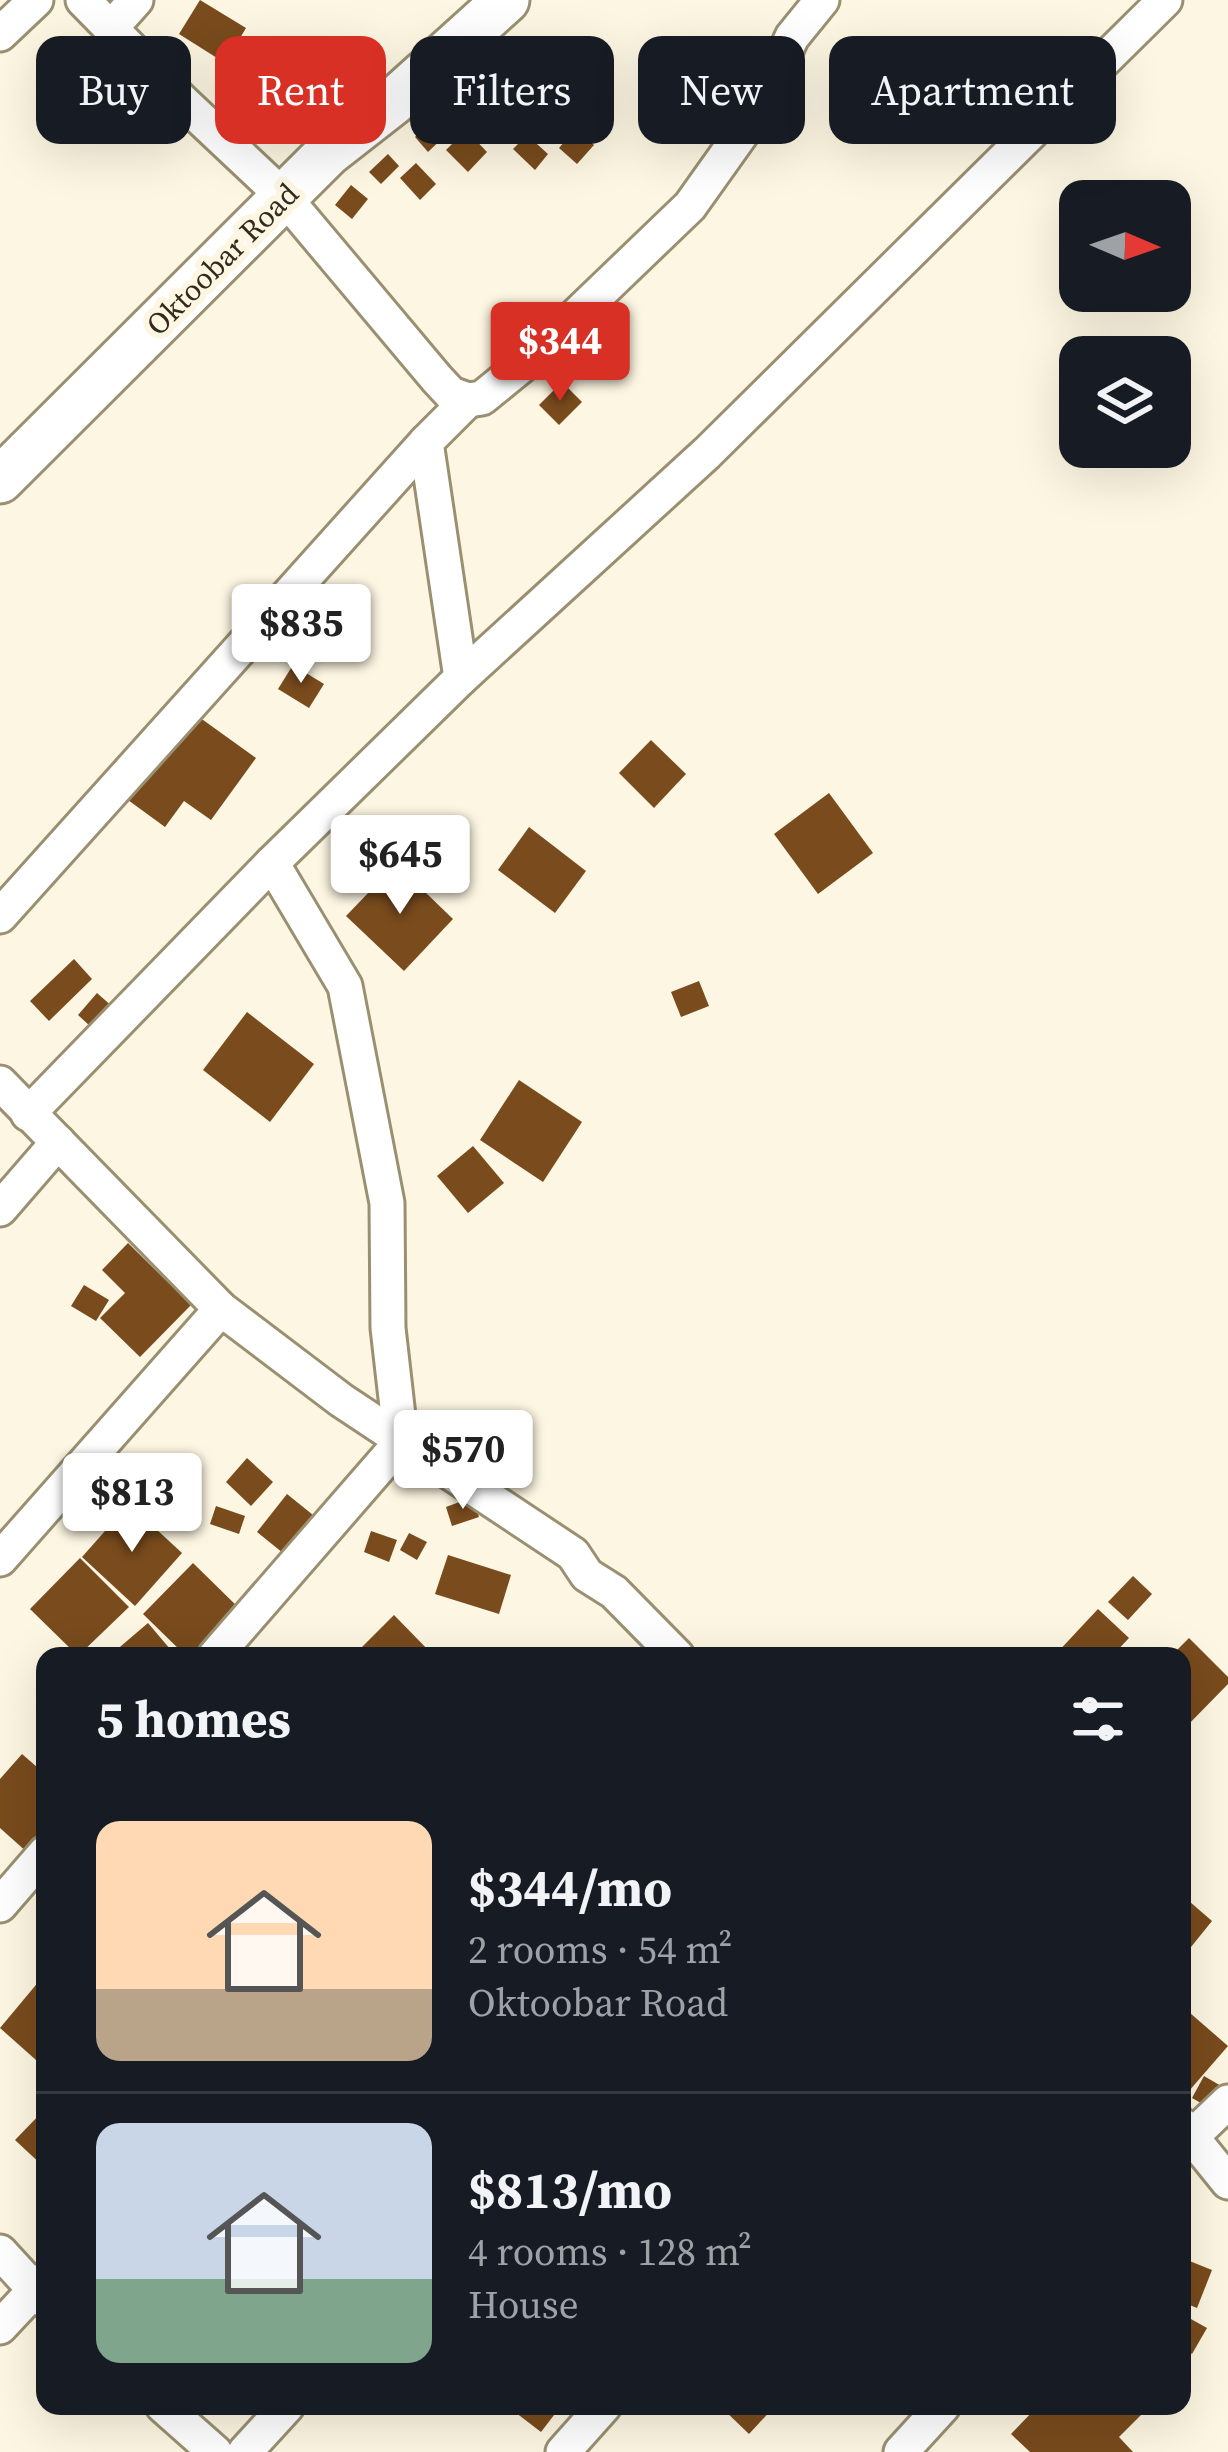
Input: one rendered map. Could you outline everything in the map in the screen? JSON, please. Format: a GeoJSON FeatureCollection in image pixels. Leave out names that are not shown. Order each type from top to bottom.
{"type":"FeatureCollection","features":[{"type":"Feature","properties":{"kind":"street"},"geometry":{"type":"LineString","coordinates":[[0,34],[36,0]]}},
{"type":"Feature","properties":{"kind":"street"},"geometry":{"type":"LineString","coordinates":[[83,0],[286,197],[437,379],[451,394],[468,400],[482,398],[536,354],[690,206],[736,145],[759,109],[792,37],[822,0]]}},
{"type":"Feature","properties":{"kind":"street"},"geometry":{"type":"LineString","coordinates":[[110,29],[136,0]]}},
{"type":"Feature","properties":{"kind":"street","name":"Oktoobar Road"},"geometry":{"type":"LineString","coordinates":[[0,480],[328,153],[392,103],[506,0]]}},
{"type":"Feature","properties":{"kind":"street"},"geometry":{"type":"LineString","coordinates":[[28,1114],[272,863],[461,678],[707,453],[1166,0]]}},
{"type":"Feature","properties":{"kind":"street"},"geometry":{"type":"LineString","coordinates":[[0,916],[468,400]]}},
{"type":"Feature","properties":{"kind":"street"},"geometry":{"type":"LineString","coordinates":[[426,442],[461,678]]}},
{"type":"Feature","properties":{"kind":"street"},"geometry":{"type":"LineString","coordinates":[[223,1647],[401,1442],[388,1328],[387,1203],[344,986],[272,863]]}},
{"type":"Feature","properties":{"kind":"street"},"geometry":{"type":"LineString","coordinates":[[0,1083],[221,1309],[401,1442],[573,1554],[587,1575],[614,1592],[668,1647]]}},
{"type":"Feature","properties":{"kind":"street"},"geometry":{"type":"LineString","coordinates":[[0,1209],[58,1142]]}},
{"type":"Feature","properties":{"kind":"street"},"geometry":{"type":"LineString","coordinates":[[0,1559],[221,1309]]}},
{"type":"Feature","properties":{"kind":"street"},"geometry":{"type":"LineString","coordinates":[[0,1904],[36,1862]]}},
{"type":"Feature","properties":{"kind":"street"},"geometry":{"type":"LineString","coordinates":[[1191,2130],[1228,2102]]}},
{"type":"Feature","properties":{"kind":"street"},"geometry":{"type":"LineString","coordinates":[[1191,2142],[1228,2182]]}},
{"type":"Feature","properties":{"kind":"street"},"geometry":{"type":"LineString","coordinates":[[0,2252],[36,2285]]}},
{"type":"Feature","properties":{"kind":"street"},"geometry":{"type":"LineString","coordinates":[[0,2327],[36,2295]]}},
{"type":"Feature","properties":{"kind":"street"},"geometry":{"type":"LineString","coordinates":[[173,2415],[215,2452]]}},
{"type":"Feature","properties":{"kind":"street"},"geometry":{"type":"LineString","coordinates":[[245,2452],[279,2415]]}},
{"type":"Feature","properties":{"kind":"street"},"geometry":{"type":"LineString","coordinates":[[563,2452],[596,2415]]}},
{"type":"Feature","properties":{"kind":"street"},"geometry":{"type":"LineString","coordinates":[[901,2452],[935,2415]]}},
{"type":"Feature","properties":{"kind":"building"},"geometry":{"type":"Polygon","coordinates":[[[200,0],[246,28],[241,36],[215,36],[215,57],[191,42],[191,36],[179,34],[200,0]]]}},
{"type":"Feature","properties":{"kind":"building"},"geometry":{"type":"Polygon","coordinates":[[[452,144],[479,144],[487,152],[468,172],[446,150],[452,144]]]}},
{"type":"Feature","properties":{"kind":"building"},"geometry":{"type":"Polygon","coordinates":[[[518,144],[537,144],[548,154],[535,170],[513,149],[518,144]]]}},
{"type":"Feature","properties":{"kind":"building"},"geometry":{"type":"Polygon","coordinates":[[[562,144],[594,145],[577,164],[559,148],[562,144]]]}},
{"type":"Feature","properties":{"kind":"building"},"geometry":{"type":"Polygon","coordinates":[[[388,154],[399,166],[381,184],[369,172],[388,154]]]}},
{"type":"Feature","properties":{"kind":"building"},"geometry":{"type":"Polygon","coordinates":[[[416,163],[436,184],[420,200],[400,178],[416,163]]]}},
{"type":"Feature","properties":{"kind":"building"},"geometry":{"type":"Polygon","coordinates":[[[351,185],[368,199],[352,219],[335,205],[351,185]]]}},
{"type":"Feature","properties":{"kind":"building"},"geometry":{"type":"Polygon","coordinates":[[[562,382],[582,402],[559,425],[539,405],[562,382]]]}},
{"type":"Feature","properties":{"kind":"building"},"geometry":{"type":"Polygon","coordinates":[[[293,665],[324,684],[309,708],[278,689],[293,665]]]}},
{"type":"Feature","properties":{"kind":"building"},"geometry":{"type":"Polygon","coordinates":[[[192,712],[256,758],[211,820],[184,801],[165,827],[128,800],[192,712]]]}},
{"type":"Feature","properties":{"kind":"building"},"geometry":{"type":"Polygon","coordinates":[[[651,740],[686,774],[654,808],[619,773],[651,740]]]}},
{"type":"Feature","properties":{"kind":"building"},"geometry":{"type":"Polygon","coordinates":[[[829,793],[873,853],[818,894],[774,834],[829,793]]]}},
{"type":"Feature","properties":{"kind":"building"},"geometry":{"type":"Polygon","coordinates":[[[529,827],[586,871],[555,913],[498,870],[529,827]]]}},
{"type":"Feature","properties":{"kind":"building"},"geometry":{"type":"Polygon","coordinates":[[[396,864],[453,919],[404,971],[346,916],[396,864]]]}},
{"type":"Feature","properties":{"kind":"building"},"geometry":{"type":"Polygon","coordinates":[[[74,959],[92,979],[49,1021],[30,1001],[74,959]]]}},
{"type":"Feature","properties":{"kind":"building"},"geometry":{"type":"Polygon","coordinates":[[[699,981],[709,1006],[681,1017],[671,992],[699,981]]]}},
{"type":"Feature","properties":{"kind":"building"},"geometry":{"type":"Polygon","coordinates":[[[97,993],[123,1016],[103,1038],[78,1015],[97,993]]]}},
{"type":"Feature","properties":{"kind":"building"},"geometry":{"type":"Polygon","coordinates":[[[247,1012],[314,1064],[270,1122],[203,1070],[247,1012]]]}},
{"type":"Feature","properties":{"kind":"building"},"geometry":{"type":"Polygon","coordinates":[[[519,1080],[582,1122],[543,1182],[480,1140],[519,1080]]]}},
{"type":"Feature","properties":{"kind":"building"},"geometry":{"type":"Polygon","coordinates":[[[473,1146],[504,1183],[468,1213],[437,1176],[473,1146]]]}},
{"type":"Feature","properties":{"kind":"building"},"geometry":{"type":"Polygon","coordinates":[[[128,1243],[191,1305],[140,1357],[100,1318],[125,1293],[102,1270],[128,1243]]]}},
{"type":"Feature","properties":{"kind":"building"},"geometry":{"type":"Polygon","coordinates":[[[84,1285],[109,1300],[96,1321],[71,1306],[84,1285]]]}},
{"type":"Feature","properties":{"kind":"building"},"geometry":{"type":"Polygon","coordinates":[[[247,1458],[273,1482],[251,1506],[226,1482],[247,1458]]]}},
{"type":"Feature","properties":{"kind":"building"},"geometry":{"type":"Polygon","coordinates":[[[287,1494],[313,1515],[283,1553],[257,1532],[287,1494]]]}},
{"type":"Feature","properties":{"kind":"building"},"geometry":{"type":"Polygon","coordinates":[[[473,1497],[479,1517],[452,1526],[446,1507],[473,1497]]]}},
{"type":"Feature","properties":{"kind":"building"},"geometry":{"type":"Polygon","coordinates":[[[129,1504],[182,1553],[135,1606],[82,1557],[129,1504]]]}},
{"type":"Feature","properties":{"kind":"building"},"geometry":{"type":"Polygon","coordinates":[[[216,1506],[245,1516],[239,1534],[210,1524],[216,1506]]]}},
{"type":"Feature","properties":{"kind":"building"},"geometry":{"type":"Polygon","coordinates":[[[371,1531],[397,1540],[389,1562],[364,1552],[371,1531]]]}},
{"type":"Feature","properties":{"kind":"building"},"geometry":{"type":"Polygon","coordinates":[[[409,1533],[427,1542],[417,1560],[400,1550],[409,1533]]]}},
{"type":"Feature","properties":{"kind":"building"},"geometry":{"type":"Polygon","coordinates":[[[448,1555],[511,1575],[499,1614],[435,1594],[448,1555]]]}},
{"type":"Feature","properties":{"kind":"building"},"geometry":{"type":"Polygon","coordinates":[[[80,1558],[129,1607],[87,1647],[69,1647],[30,1609],[80,1558]]]}},
{"type":"Feature","properties":{"kind":"building"},"geometry":{"type":"Polygon","coordinates":[[[193,1563],[243,1612],[209,1647],[177,1647],[143,1614],[193,1563]]]}},
{"type":"Feature","properties":{"kind":"building"},"geometry":{"type":"Polygon","coordinates":[[[1133,1576],[1152,1594],[1128,1620],[1108,1602],[1133,1576]]]}},
{"type":"Feature","properties":{"kind":"building"},"geometry":{"type":"Polygon","coordinates":[[[1098,1609],[1129,1638],[1120,1647],[1062,1647],[1098,1609]]]}},
{"type":"Feature","properties":{"kind":"building"},"geometry":{"type":"Polygon","coordinates":[[[394,1615],[425,1647],[362,1647],[394,1615]]]}},
{"type":"Feature","properties":{"kind":"building"},"geometry":{"type":"Polygon","coordinates":[[[148,1623],[168,1647],[120,1647],[148,1623]]]}},
{"type":"Feature","properties":{"kind":"building"},"geometry":{"type":"Polygon","coordinates":[[[1189,1638],[1228,1677],[1228,1684],[1191,1722],[1191,1647],[1180,1647],[1189,1638]]]}},
{"type":"Feature","properties":{"kind":"building"},"geometry":{"type":"Polygon","coordinates":[[[22,1754],[36,1766],[36,1844],[28,1853],[0,1828],[0,1779],[22,1754]]]}},
{"type":"Feature","properties":{"kind":"building"},"geometry":{"type":"Polygon","coordinates":[[[1191,1903],[1212,1921],[1191,1947],[1191,1903]]]}},
{"type":"Feature","properties":{"kind":"building"},"geometry":{"type":"Polygon","coordinates":[[[36,1985],[36,2060],[0,2028],[36,1985]]]}},
{"type":"Feature","properties":{"kind":"building"},"geometry":{"type":"Polygon","coordinates":[[[1191,2014],[1228,2046],[1191,2089],[1191,2014]]]}},
{"type":"Feature","properties":{"kind":"building"},"geometry":{"type":"Polygon","coordinates":[[[1204,2076],[1228,2090],[1219,2113],[1192,2098],[1204,2076]]]}},
{"type":"Feature","properties":{"kind":"building"},"geometry":{"type":"Polygon","coordinates":[[[36,2118],[36,2160],[15,2140],[36,2118]]]}},
{"type":"Feature","properties":{"kind":"building"},"geometry":{"type":"Polygon","coordinates":[[[1191,2262],[1212,2270],[1197,2308],[1191,2306],[1191,2262]]]}},
{"type":"Feature","properties":{"kind":"building"},"geometry":{"type":"Polygon","coordinates":[[[1191,2319],[1207,2328],[1191,2353],[1191,2319]]]}},
{"type":"Feature","properties":{"kind":"building"},"geometry":{"type":"Polygon","coordinates":[[[519,2415],[554,2415],[541,2432],[519,2415]]]}},
{"type":"Feature","properties":{"kind":"building"},"geometry":{"type":"Polygon","coordinates":[[[729,2415],[767,2415],[749,2434],[729,2415]]]}},
{"type":"Feature","properties":{"kind":"building"},"geometry":{"type":"Polygon","coordinates":[[[1029,2415],[1141,2415],[1119,2437],[1133,2452],[1030,2452],[1011,2434],[1029,2415]]]}}]}
